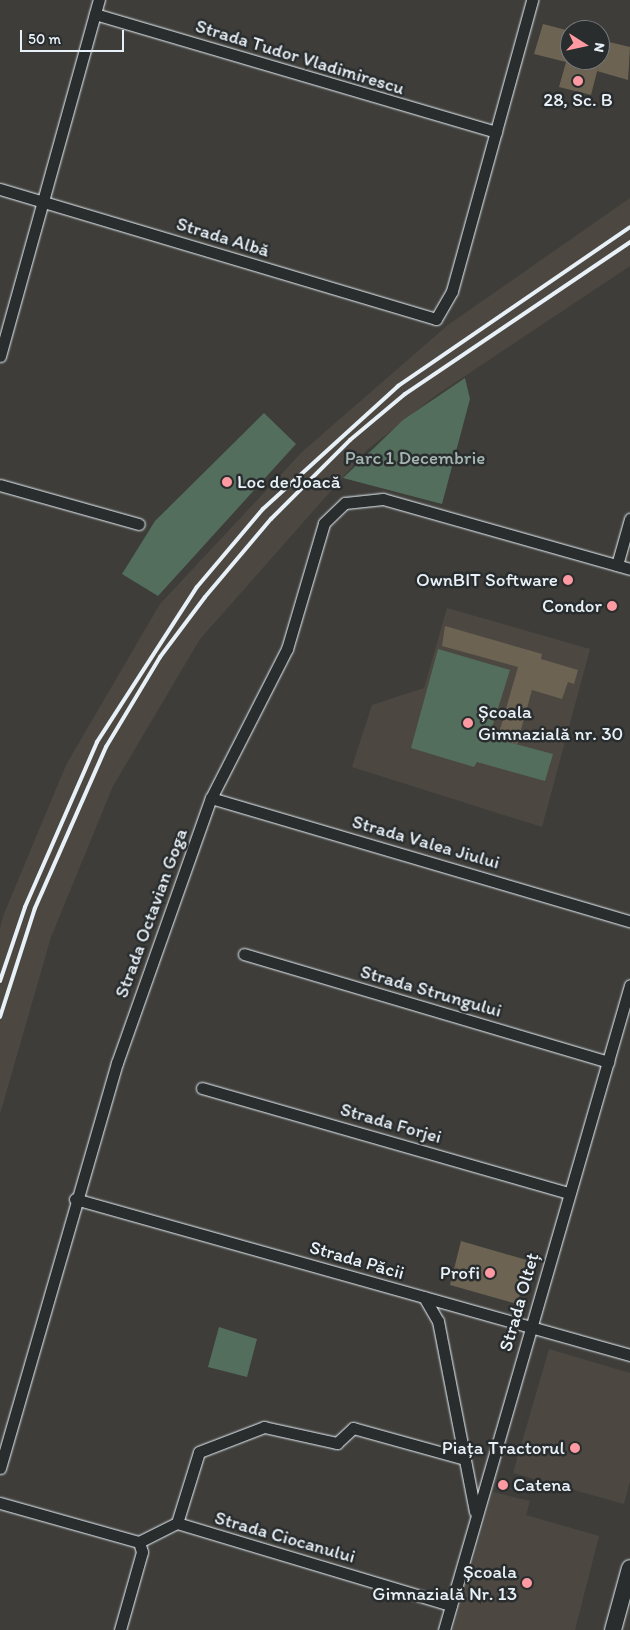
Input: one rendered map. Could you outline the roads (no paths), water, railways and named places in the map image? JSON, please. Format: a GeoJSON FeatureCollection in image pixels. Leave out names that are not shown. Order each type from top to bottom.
{"type":"FeatureCollection","features":[{"type":"Feature","properties":{"kind":"main road"},"geometry":{"type":"LineString","coordinates":[[613,1630],[630,1568]]}},
{"type":"Feature","properties":{"kind":"street"},"geometry":{"type":"LineString","coordinates":[[0,356],[99,0]]}},
{"type":"Feature","properties":{"kind":"street"},"geometry":{"type":"LineString","coordinates":[[496,132],[532,0]]}},
{"type":"Feature","properties":{"kind":"street","name":"Strada Tudor Vladimirescu"},"geometry":{"type":"LineString","coordinates":[[95,14],[496,132]]}},
{"type":"Feature","properties":{"kind":"street","name":"Strada Albă"},"geometry":{"type":"LineString","coordinates":[[0,189],[436,319],[452,291],[496,132]]}},
{"type":"Feature","properties":{"kind":"street"},"geometry":{"type":"LineString","coordinates":[[0,485],[138,524]]}},
{"type":"Feature","properties":{"kind":"street","name":"Strada Octavian Goga"},"geometry":{"type":"LineString","coordinates":[[0,1468],[75,1199],[117,1063],[211,798],[287,649],[316,544],[335,509],[357,499],[382,499],[630,569]]}},
{"type":"Feature","properties":{"kind":"street"},"geometry":{"type":"LineString","coordinates":[[616,565],[630,519]]}},
{"type":"Feature","properties":{"kind":"street","name":"Strada Valea Jiului"},"geometry":{"type":"LineString","coordinates":[[211,798],[630,921]]}},
{"type":"Feature","properties":{"kind":"street","name":"Strada Strungului"},"geometry":{"type":"LineString","coordinates":[[244,954],[608,1062]]}},
{"type":"Feature","properties":{"kind":"street","name":"Strada Olteț"},"geometry":{"type":"LineString","coordinates":[[444,1630],[630,984]]}},
{"type":"Feature","properties":{"kind":"street","name":"Strada Forjei"},"geometry":{"type":"LineString","coordinates":[[202,1088],[569,1194]]}},
{"type":"Feature","properties":{"kind":"street","name":"Strada Păcii"},"geometry":{"type":"LineString","coordinates":[[75,1199],[630,1355]]}},
{"type":"Feature","properties":{"kind":"street"},"geometry":{"type":"LineString","coordinates":[[424,1298],[438,1321],[476,1514]]}},
{"type":"Feature","properties":{"kind":"street"},"geometry":{"type":"LineString","coordinates":[[0,1503],[139,1542],[177,1523],[199,1452],[264,1427],[337,1443],[353,1428],[465,1459]]}},
{"type":"Feature","properties":{"kind":"street","name":"Strada Ciocanului"},"geometry":{"type":"LineString","coordinates":[[177,1523],[451,1605]]}},
{"type":"Feature","properties":{"kind":"street"},"geometry":{"type":"LineString","coordinates":[[120,1630],[142,1552],[139,1542]]}},
{"type":"Feature","properties":{"kind":"railway"},"geometry":{"type":"LineString","coordinates":[[0,981],[25,907],[97,742],[197,587],[263,509],[398,386],[630,227]]}},
{"type":"Feature","properties":{"kind":"railway"},"geometry":{"type":"LineString","coordinates":[[0,1017],[35,908],[106,747],[160,657],[205,597],[271,519],[350,440],[405,394],[630,242]]}},
{"type":"Feature","properties":{"kind":"place","name":"28, Sc. B"},"geometry":{"type":"Point","coordinates":[578,81]}},
{"type":"Feature","properties":{"kind":"place","name":"Loc de Joacă"},"geometry":{"type":"Point","coordinates":[227,482]}},
{"type":"Feature","properties":{"kind":"place","name":"OwnBIT Software"},"geometry":{"type":"Point","coordinates":[568,580]}},
{"type":"Feature","properties":{"kind":"place","name":"Condor"},"geometry":{"type":"Point","coordinates":[612,606]}},
{"type":"Feature","properties":{"kind":"place","name":"Școala Gimnazială nr. 30"},"geometry":{"type":"Point","coordinates":[468,723]}},
{"type":"Feature","properties":{"kind":"place","name":"Profi"},"geometry":{"type":"Point","coordinates":[490,1273]}},
{"type":"Feature","properties":{"kind":"place","name":"Piața Tractorul"},"geometry":{"type":"Point","coordinates":[575,1448]}},
{"type":"Feature","properties":{"kind":"place","name":"Catena"},"geometry":{"type":"Point","coordinates":[503,1485]}},
{"type":"Feature","properties":{"kind":"place","name":"Școala Gimnazială Nr. 13"},"geometry":{"type":"Point","coordinates":[527,1583]}},
{"type":"Feature","properties":{"kind":"park label","name":"Parc 1 Decembrie"},"geometry":{"type":"Point","coordinates":[415,458]}}]}
